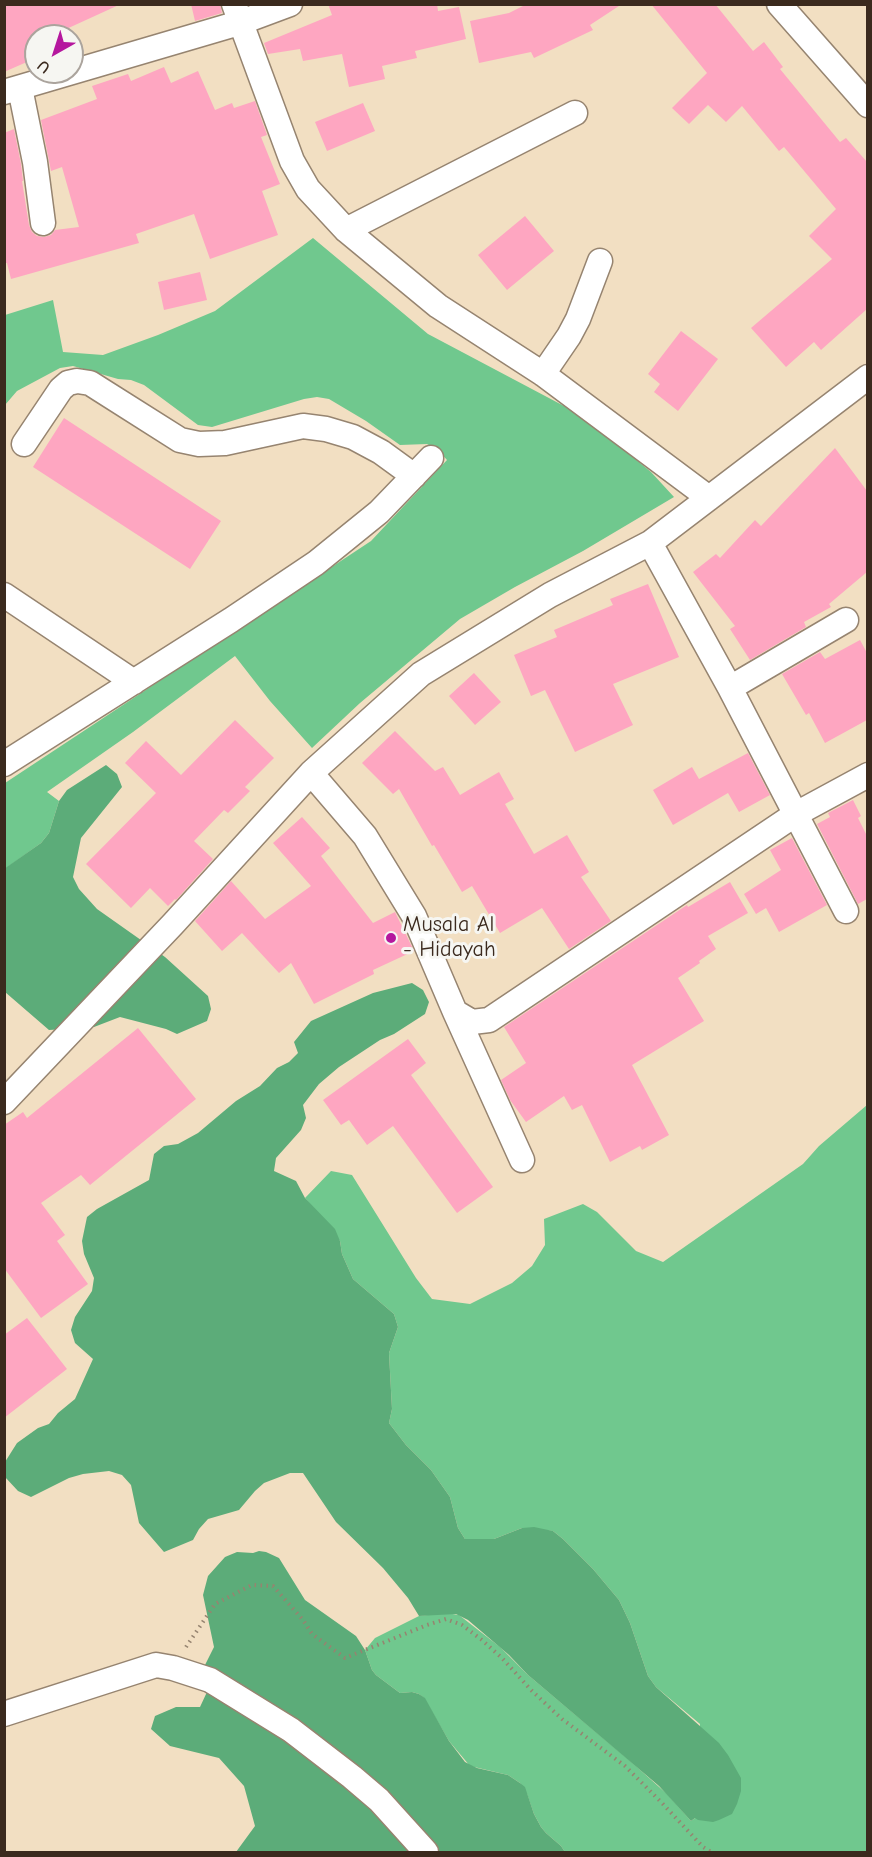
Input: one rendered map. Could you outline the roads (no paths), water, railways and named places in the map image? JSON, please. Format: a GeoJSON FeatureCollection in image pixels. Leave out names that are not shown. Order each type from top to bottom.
{"type":"FeatureCollection","features":[{"type":"Feature","properties":{"kind":"street"},"geometry":{"type":"LineString","coordinates":[[43,223],[35,162],[12,90],[236,14],[290,4]]}},
{"type":"Feature","properties":{"kind":"street"},"geometry":{"type":"LineString","coordinates":[[779,4],[867,105]]}},
{"type":"Feature","properties":{"kind":"street"},"geometry":{"type":"LineString","coordinates":[[236,14],[292,161],[308,189],[346,230],[438,306],[543,374],[709,498]]}},
{"type":"Feature","properties":{"kind":"street"},"geometry":{"type":"LineString","coordinates":[[346,230],[574,114]]}},
{"type":"Feature","properties":{"kind":"street"},"geometry":{"type":"LineString","coordinates":[[543,374],[578,319],[600,261]]}},
{"type":"Feature","properties":{"kind":"street"},"geometry":{"type":"LineString","coordinates":[[4,1102],[173,924],[311,773],[421,674],[550,595],[650,543],[867,377]]}},
{"type":"Feature","properties":{"kind":"street"},"geometry":{"type":"LineString","coordinates":[[24,444],[61,389],[68,383],[77,381],[90,383],[180,440],[199,444],[225,442],[303,426],[326,429],[353,437],[381,452],[414,476]]}},
{"type":"Feature","properties":{"kind":"street"},"geometry":{"type":"LineString","coordinates":[[4,764],[231,621],[316,563],[379,512],[431,459]]}},
{"type":"Feature","properties":{"kind":"street"},"geometry":{"type":"LineString","coordinates":[[650,543],[730,688],[846,911]]}},
{"type":"Feature","properties":{"kind":"street"},"geometry":{"type":"LineString","coordinates":[[4,595],[134,682]]}},
{"type":"Feature","properties":{"kind":"street"},"geometry":{"type":"LineString","coordinates":[[730,688],[846,620]]}},
{"type":"Feature","properties":{"kind":"street"},"geometry":{"type":"LineString","coordinates":[[311,773],[365,836],[414,916],[522,1160]]}},
{"type":"Feature","properties":{"kind":"street"},"geometry":{"type":"LineString","coordinates":[[455,1012],[472,1022],[489,1020],[796,814],[867,775]]}},
{"type":"Feature","properties":{"kind":"street"},"geometry":{"type":"LineString","coordinates":[[4,1714],[156,1665],[210,1680],[291,1730],[379,1800],[426,1852]]}},
{"type":"Feature","properties":{"kind":"place","name":"Musala Al - Hidayah"},"geometry":{"type":"Point","coordinates":[391,938]}}]}
